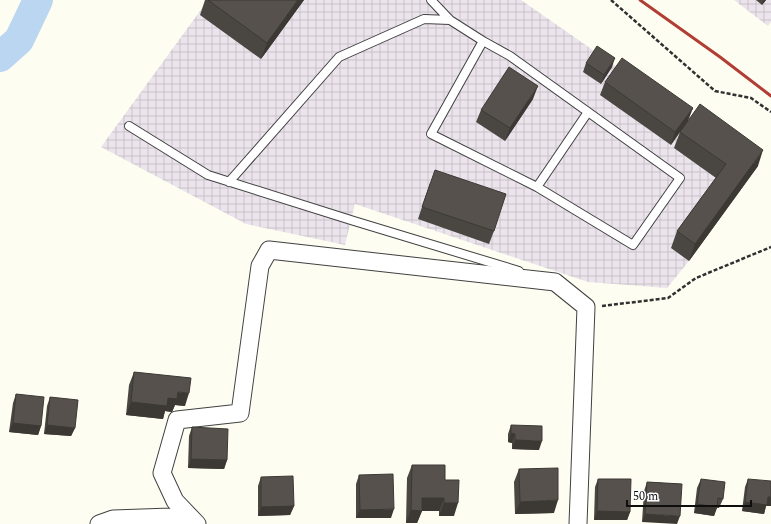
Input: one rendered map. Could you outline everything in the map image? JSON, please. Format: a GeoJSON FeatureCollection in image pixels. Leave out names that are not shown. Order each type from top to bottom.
{"type":"FeatureCollection","features":[{"type":"Feature","properties":{"kind":"street"},"geometry":{"type":"LineString","coordinates":[[197,524],[175,501],[162,473],[177,420],[240,413],[260,266],[269,250],[555,282],[586,307],[578,524]]}},
{"type":"Feature","properties":{"kind":"street"},"geometry":{"type":"LineString","coordinates":[[99,524],[114,519],[171,517],[188,524]]}},
{"type":"Feature","properties":{"kind":"lane"},"geometry":{"type":"LineString","coordinates":[[432,0],[450,20],[510,56],[680,178],[633,245],[537,187],[431,134],[483,41]]}},
{"type":"Feature","properties":{"kind":"lane"},"geometry":{"type":"LineString","coordinates":[[229,182],[339,56],[424,19],[450,20]]}},
{"type":"Feature","properties":{"kind":"lane"},"geometry":{"type":"LineString","coordinates":[[537,187],[588,112]]}},
{"type":"Feature","properties":{"kind":"lane"},"geometry":{"type":"LineString","coordinates":[[128,126],[208,175],[361,224],[555,282]]}},
{"type":"Feature","properties":{"kind":"path"},"geometry":{"type":"LineString","coordinates":[[611,0],[715,91],[751,98],[771,112]]}},
{"type":"Feature","properties":{"kind":"path"},"geometry":{"type":"LineString","coordinates":[[586,307],[668,298],[696,278],[771,247]]}},
{"type":"Feature","properties":{"kind":"shaded area"},"geometry":{"type":"Polygon","coordinates":[[[208,0],[521,0],[758,166],[689,261],[667,288],[588,282],[355,204],[345,245],[246,224],[101,147],[208,0]]]}},
{"type":"Feature","properties":{"kind":"shaded area"},"geometry":{"type":"Polygon","coordinates":[[[734,0],[771,0],[771,22],[768,26],[734,0]]]}},
{"type":"Feature","properties":{"kind":"building"},"geometry":{"type":"Polygon","coordinates":[[[208,0],[298,0],[267,43],[208,0]]]}},
{"type":"Feature","properties":{"kind":"building"},"geometry":{"type":"Polygon","coordinates":[[[597,46],[615,58],[604,75],[586,63],[597,46]]]}},
{"type":"Feature","properties":{"kind":"building"},"geometry":{"type":"Polygon","coordinates":[[[622,58],[693,108],[675,132],[605,82],[622,58]]]}},
{"type":"Feature","properties":{"kind":"building"},"geometry":{"type":"Polygon","coordinates":[[[509,67],[538,86],[510,128],[481,110],[509,67]]]}},
{"type":"Feature","properties":{"kind":"building"},"geometry":{"type":"Polygon","coordinates":[[[700,104],[763,150],[695,244],[677,231],[726,164],[680,132],[700,104]]]}},
{"type":"Feature","properties":{"kind":"building"},"geometry":{"type":"Polygon","coordinates":[[[435,170],[506,194],[494,231],[422,207],[435,170]]]}},
{"type":"Feature","properties":{"kind":"building"},"geometry":{"type":"Polygon","coordinates":[[[134,372],[191,378],[189,393],[178,392],[177,399],[168,398],[167,406],[131,402],[134,372]]]}},
{"type":"Feature","properties":{"kind":"building"},"geometry":{"type":"Polygon","coordinates":[[[16,394],[44,397],[41,426],[13,423],[16,394]]]}},
{"type":"Feature","properties":{"kind":"building"},"geometry":{"type":"Polygon","coordinates":[[[50,397],[78,400],[75,428],[47,425],[50,397]]]}},
{"type":"Feature","properties":{"kind":"building"},"geometry":{"type":"Polygon","coordinates":[[[511,425],[542,426],[542,441],[515,440],[515,434],[511,433],[511,425]]]}},
{"type":"Feature","properties":{"kind":"building"},"geometry":{"type":"Polygon","coordinates":[[[192,427],[228,429],[227,460],[191,459],[192,427]]]}},
{"type":"Feature","properties":{"kind":"building"},"geometry":{"type":"Polygon","coordinates":[[[412,465],[445,465],[445,480],[459,480],[458,503],[444,503],[444,498],[422,498],[422,511],[411,510],[412,465]]]}},
{"type":"Feature","properties":{"kind":"building"},"geometry":{"type":"Polygon","coordinates":[[[558,468],[558,500],[520,502],[519,469],[558,468]]]}},
{"type":"Feature","properties":{"kind":"building"},"geometry":{"type":"Polygon","coordinates":[[[393,474],[394,509],[360,510],[359,475],[393,474]]]}},
{"type":"Feature","properties":{"kind":"building"},"geometry":{"type":"Polygon","coordinates":[[[293,476],[294,506],[261,507],[261,477],[293,476]]]}},
{"type":"Feature","properties":{"kind":"building"},"geometry":{"type":"Polygon","coordinates":[[[598,479],[631,479],[630,512],[597,511],[598,479]]]}},
{"type":"Feature","properties":{"kind":"building"},"geometry":{"type":"Polygon","coordinates":[[[701,479],[725,482],[723,499],[718,498],[717,507],[697,504],[701,479]]]}},
{"type":"Feature","properties":{"kind":"building"},"geometry":{"type":"Polygon","coordinates":[[[748,479],[771,481],[771,497],[768,497],[767,505],[745,502],[748,479]]]}},
{"type":"Feature","properties":{"kind":"building"},"geometry":{"type":"Polygon","coordinates":[[[647,482],[682,484],[680,516],[645,514],[647,482]]]}},
{"type":"Feature","properties":{"kind":"waterway"},"geometry":{"type":"LineString","coordinates":[[0,57],[19,40],[38,0]]}},
{"type":"Feature","properties":{"kind":"railway"},"geometry":{"type":"LineString","coordinates":[[640,0],[720,57],[771,96]]}}]}
